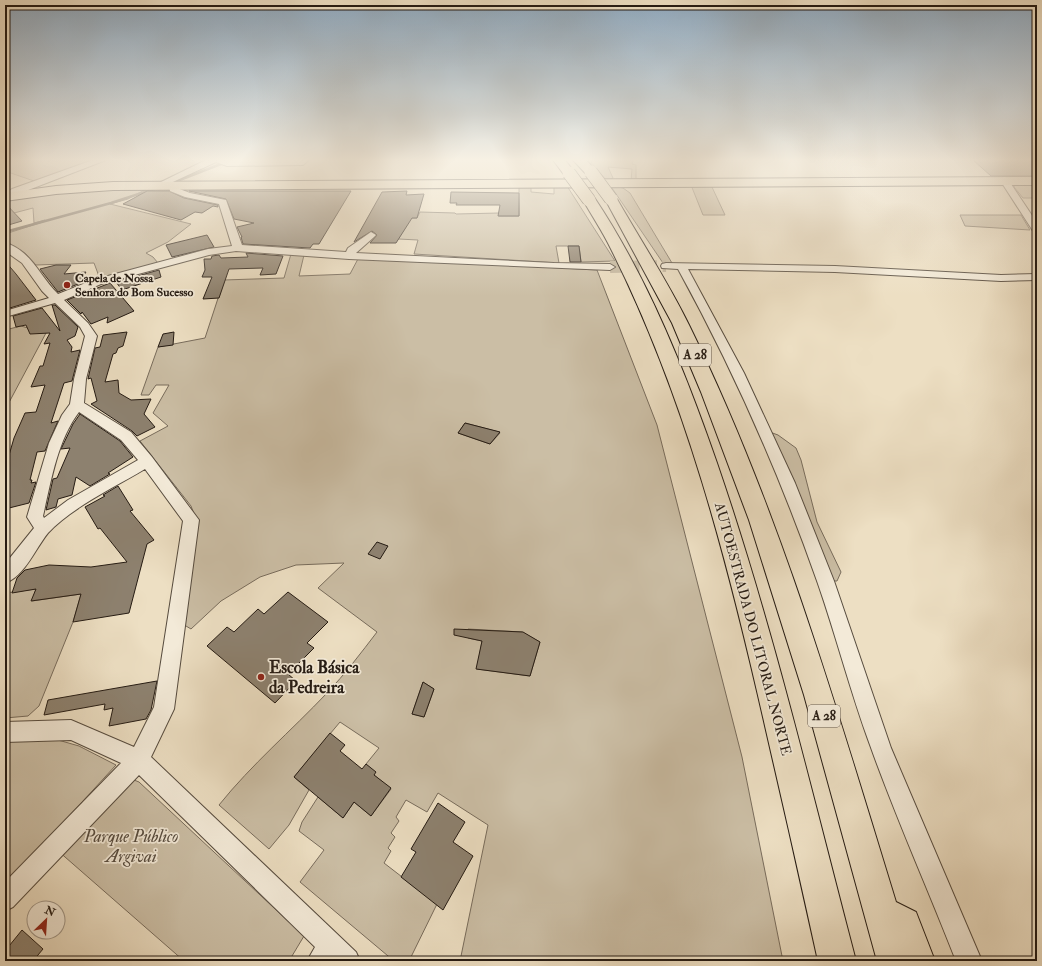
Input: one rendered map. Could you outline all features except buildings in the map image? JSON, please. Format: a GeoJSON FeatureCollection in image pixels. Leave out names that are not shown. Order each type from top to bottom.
{"type":"FeatureCollection","features":[{"type":"Feature","properties":{"kind":"main road","name":"AUTOESTRADA DO LITORAL NORTE"},"geometry":{"type":"LineString","coordinates":[[592,205],[618,248],[661,342],[692,421],[727,526],[756,627],[837,961]]}},
{"type":"Feature","properties":{"kind":"main road","name":"A 28"},"geometry":{"type":"LineString","coordinates":[[619,205],[680,323],[711,392],[761,520],[818,695],[896,961]]}},
{"type":"Feature","properties":{"kind":"main road"},"geometry":{"type":"LineString","coordinates":[[883,914],[903,925],[916,961]]}},
{"type":"Feature","properties":{"kind":"street"},"geometry":{"type":"LineString","coordinates":[[224,205],[237,244],[236,248]]}},
{"type":"Feature","properties":{"kind":"street"},"geometry":{"type":"LineString","coordinates":[[1020,205],[1036,229]]}},
{"type":"Feature","properties":{"kind":"street"},"geometry":{"type":"LineString","coordinates":[[349,256],[352,250],[371,236]]}},
{"type":"Feature","properties":{"kind":"street"},"geometry":{"type":"LineString","coordinates":[[5,246],[26,261],[46,289],[84,325],[91,336],[88,352],[76,391],[77,405],[68,414],[43,485],[35,517],[43,528]]}},
{"type":"Feature","properties":{"kind":"street"},"geometry":{"type":"LineString","coordinates":[[5,314],[44,304],[97,282],[208,252],[236,248],[349,256],[554,266],[610,267]]}},
{"type":"Feature","properties":{"kind":"street"},"geometry":{"type":"LineString","coordinates":[[969,961],[881,746],[817,558],[782,472],[707,311],[674,266],[835,269],[1001,278],[1037,277]]}},
{"type":"Feature","properties":{"kind":"street"},"geometry":{"type":"LineString","coordinates":[[5,899],[139,760],[164,709],[191,520],[147,461],[126,436],[77,405]]}},
{"type":"Feature","properties":{"kind":"street"},"geometry":{"type":"LineString","coordinates":[[5,576],[20,560],[43,528],[73,504],[147,461]]}},
{"type":"Feature","properties":{"kind":"street"},"geometry":{"type":"LineString","coordinates":[[5,732],[71,730],[139,760],[332,956]]}},
{"type":"Feature","properties":{"kind":"green space"},"geometry":{"type":"Polygon","coordinates":[[[5,205],[114,205],[191,224],[168,242],[146,253],[153,257],[158,263],[100,279],[94,263],[36,265],[25,253],[5,241],[5,234],[46,221],[34,223],[33,208],[14,213],[5,210],[5,205]]]}},
{"type":"Feature","properties":{"kind":"green space"},"geometry":{"type":"Polygon","coordinates":[[[519,205],[579,205],[615,261],[581,262],[579,246],[556,246],[559,263],[414,254],[418,240],[379,238],[412,218],[417,218],[420,212],[456,214],[499,213],[499,216],[519,216],[519,205]]]}},
{"type":"Feature","properties":{"kind":"green space"},"geometry":{"type":"Polygon","coordinates":[[[624,205],[637,205],[672,263],[663,263],[624,205]]]}},
{"type":"Feature","properties":{"kind":"green space"},"geometry":{"type":"Polygon","coordinates":[[[699,205],[720,205],[725,215],[703,215],[699,205]]]}},
{"type":"Feature","properties":{"kind":"green space"},"geometry":{"type":"Polygon","coordinates":[[[960,215],[1021,215],[1030,230],[965,226],[960,215]]]}},
{"type":"Feature","properties":{"kind":"green space"},"geometry":{"type":"Polygon","coordinates":[[[291,254],[304,255],[299,276],[350,274],[359,257],[597,270],[657,425],[742,757],[783,961],[460,961],[488,825],[438,793],[427,812],[406,800],[396,817],[399,821],[391,833],[395,837],[388,848],[391,851],[384,863],[437,904],[409,961],[394,961],[300,882],[324,850],[299,831],[302,822],[318,797],[343,818],[354,802],[371,816],[391,789],[374,775],[366,764],[379,748],[340,722],[294,777],[309,790],[289,825],[269,849],[219,805],[258,762],[334,686],[377,632],[318,588],[344,563],[296,565],[260,577],[221,601],[191,629],[181,623],[196,519],[191,506],[140,441],[168,426],[153,413],[169,385],[156,385],[149,395],[141,395],[158,347],[205,338],[224,280],[284,278],[291,254]],[[465,423],[458,433],[490,444],[500,433],[499,432],[465,423]],[[468,629],[468,638],[482,641],[477,669],[530,676],[540,642],[522,632],[468,629]],[[423,682],[412,714],[424,717],[434,689],[423,682]]]}},
{"type":"Feature","properties":{"kind":"green space"},"geometry":{"type":"Polygon","coordinates":[[[21,326],[46,333],[5,410],[5,330],[21,326]]]}},
{"type":"Feature","properties":{"kind":"green space"},"geometry":{"type":"Polygon","coordinates":[[[767,431],[778,435],[796,448],[801,460],[817,522],[841,572],[837,581],[830,581],[767,431]]]}},
{"type":"Feature","properties":{"kind":"green space"},"geometry":{"type":"Polygon","coordinates":[[[36,589],[32,601],[81,594],[73,622],[39,706],[28,716],[5,718],[5,593],[36,589]]]}},
{"type":"Feature","properties":{"kind":"green space"},"geometry":{"type":"Polygon","coordinates":[[[5,739],[58,740],[79,746],[116,765],[5,886],[5,739]]]}},
{"type":"Feature","properties":{"kind":"green space","name":"Parque Público Argivai"},"geometry":{"type":"Polygon","coordinates":[[[134,780],[139,782],[304,936],[289,961],[184,961],[57,850],[134,780]]]}},
{"type":"Feature","properties":{"kind":"waterway"},"geometry":{"type":"LineString","coordinates":[[5,232],[103,205]]}},
{"type":"Feature","properties":{"kind":"tunnel"},"geometry":{"type":"LineString","coordinates":[[610,267],[666,266]]}},
{"type":"Feature","properties":{"kind":"place","name":"Capela de Nossa Senhora do Bom Sucesso"},"geometry":{"type":"Point","coordinates":[67,285]}},
{"type":"Feature","properties":{"kind":"place","name":"Escola Básica da Pedreira"},"geometry":{"type":"Point","coordinates":[261,677]}}]}
